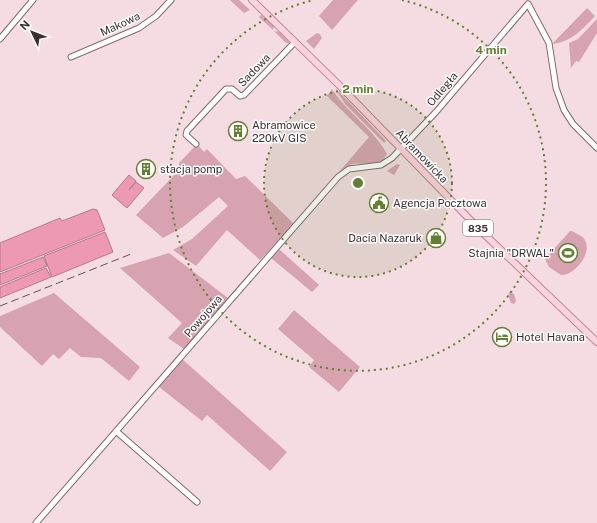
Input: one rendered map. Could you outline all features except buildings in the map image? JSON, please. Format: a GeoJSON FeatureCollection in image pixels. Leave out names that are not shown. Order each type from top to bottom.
{"type":"FeatureCollection","features":[{"type":"Feature","properties":{"kind":"main road","name":"Abramowicka"},"geometry":{"type":"LineString","coordinates":[[254,1],[485,235],[597,342]]}},
{"type":"Feature","properties":{"kind":"street"},"geometry":{"type":"LineString","coordinates":[[0,40],[33,0]]}},
{"type":"Feature","properties":{"kind":"street","name":"Makowa"},"geometry":{"type":"LineString","coordinates":[[71,57],[139,28],[156,16],[171,0]]}},
{"type":"Feature","properties":{"kind":"street","name":"Odległa"},"geometry":{"type":"LineString","coordinates":[[401,149],[436,112],[528,4],[549,43],[556,88],[564,110],[573,124],[597,148]]}},
{"type":"Feature","properties":{"kind":"street","name":"Sadowa"},"geometry":{"type":"LineString","coordinates":[[196,144],[186,135],[187,131],[226,89],[232,89],[240,96],[244,95],[295,42]]}},
{"type":"Feature","properties":{"kind":"street","name":"Powojowa"},"geometry":{"type":"LineString","coordinates":[[36,523],[340,175],[351,168],[383,164],[401,149]]}},
{"type":"Feature","properties":{"kind":"street"},"geometry":{"type":"LineString","coordinates":[[116,431],[197,502]]}},
{"type":"Feature","properties":{"kind":"shaded area"},"geometry":{"type":"Polygon","coordinates":[[[230,0],[239,0],[250,10],[244,13],[230,0]]]}},
{"type":"Feature","properties":{"kind":"shaded area"},"geometry":{"type":"Polygon","coordinates":[[[333,0],[358,0],[332,30],[319,16],[333,0]]]}},
{"type":"Feature","properties":{"kind":"shaded area"},"geometry":{"type":"Polygon","coordinates":[[[587,8],[595,16],[571,38],[552,44],[587,8]]]}},
{"type":"Feature","properties":{"kind":"shaded area"},"geometry":{"type":"Polygon","coordinates":[[[261,15],[274,26],[273,30],[259,17],[261,15]]]}},
{"type":"Feature","properties":{"kind":"shaded area"},"geometry":{"type":"Polygon","coordinates":[[[597,19],[597,33],[579,62],[576,61],[571,68],[569,43],[578,39],[597,19]]]}},
{"type":"Feature","properties":{"kind":"shaded area"},"geometry":{"type":"Polygon","coordinates":[[[274,31],[280,32],[290,43],[286,43],[274,31]]]}},
{"type":"Feature","properties":{"kind":"shaded area"},"geometry":{"type":"Polygon","coordinates":[[[317,33],[320,34],[322,38],[314,49],[306,41],[317,33]]]}},
{"type":"Feature","properties":{"kind":"shaded area"},"geometry":{"type":"Polygon","coordinates":[[[335,88],[386,141],[384,143],[345,104],[335,88]]]}},
{"type":"Feature","properties":{"kind":"shaded area"},"geometry":{"type":"Polygon","coordinates":[[[332,89],[345,106],[382,145],[387,154],[379,162],[375,164],[350,165],[339,172],[369,137],[327,96],[332,89]]]}},
{"type":"Feature","properties":{"kind":"shaded area"},"geometry":{"type":"Polygon","coordinates":[[[197,144],[204,152],[207,149],[236,179],[245,176],[294,224],[260,260],[227,230],[196,266],[173,250],[192,239],[228,206],[219,197],[183,227],[163,238],[136,215],[179,170],[179,163],[197,144]]]}},
{"type":"Feature","properties":{"kind":"shaded area"},"geometry":{"type":"Polygon","coordinates":[[[397,164],[400,165],[394,175],[387,171],[397,164]]]}},
{"type":"Feature","properties":{"kind":"shaded area"},"geometry":{"type":"Polygon","coordinates":[[[129,175],[136,181],[129,190],[136,182],[144,188],[127,208],[112,195],[129,175]]]}},
{"type":"Feature","properties":{"kind":"shaded area"},"geometry":{"type":"Polygon","coordinates":[[[93,209],[97,210],[105,230],[0,272],[0,243],[60,218],[62,221],[93,209]]]}},
{"type":"Feature","properties":{"kind":"shaded area","name":"Stajnia \"DRWAL\""},"geometry":{"type":"Polygon","coordinates":[[[570,231],[581,236],[585,241],[587,247],[586,253],[583,260],[573,271],[561,275],[549,267],[545,259],[570,231]]]}},
{"type":"Feature","properties":{"kind":"shaded area"},"geometry":{"type":"Polygon","coordinates":[[[105,232],[113,252],[52,277],[44,256],[105,232]]]}},
{"type":"Feature","properties":{"kind":"shaded area"},"geometry":{"type":"Polygon","coordinates":[[[279,249],[319,285],[312,292],[271,258],[279,249]]]}},
{"type":"Feature","properties":{"kind":"shaded area"},"geometry":{"type":"Polygon","coordinates":[[[169,253],[228,298],[184,349],[168,338],[182,323],[120,268],[169,253]]]}},
{"type":"Feature","properties":{"kind":"shaded area"},"geometry":{"type":"Polygon","coordinates":[[[43,257],[47,266],[0,285],[0,274],[43,257]]]}},
{"type":"Feature","properties":{"kind":"shaded area"},"geometry":{"type":"Polygon","coordinates":[[[46,268],[51,277],[0,298],[0,287],[46,268]]]}},
{"type":"Feature","properties":{"kind":"shaded area"},"geometry":{"type":"Polygon","coordinates":[[[510,291],[514,294],[516,301],[514,304],[511,303],[508,295],[510,291]]]}},
{"type":"Feature","properties":{"kind":"shaded area"},"geometry":{"type":"Polygon","coordinates":[[[54,293],[140,367],[129,381],[101,358],[81,357],[70,348],[59,359],[53,354],[42,366],[0,327],[0,316],[54,293]]]}},
{"type":"Feature","properties":{"kind":"shaded area"},"geometry":{"type":"Polygon","coordinates":[[[294,310],[360,367],[339,392],[309,367],[314,360],[278,329],[294,310]]]}},
{"type":"Feature","properties":{"kind":"shaded area"},"geometry":{"type":"Polygon","coordinates":[[[182,359],[287,452],[270,471],[207,415],[202,421],[158,386],[182,359]]]}},
{"type":"Feature","properties":{"kind":"railway"},"geometry":{"type":"LineString","coordinates":[[0,306],[131,254]]}},
{"type":"Feature","properties":{"kind":"place","name":"Abramowice 220kV GIS"},"geometry":{"type":"Point","coordinates":[238,131]}},
{"type":"Feature","properties":{"kind":"place","name":"stacja pomp"},"geometry":{"type":"Point","coordinates":[146,169]}},
{"type":"Feature","properties":{"kind":"place","name":"Agencja Pocztowa"},"geometry":{"type":"Point","coordinates":[379,203]}},
{"type":"Feature","properties":{"kind":"place","name":"Dacia Nazaruk"},"geometry":{"type":"Point","coordinates":[436,238]}},
{"type":"Feature","properties":{"kind":"place","name":"Stajnia \"DRWAL\""},"geometry":{"type":"Point","coordinates":[568,253]}},
{"type":"Feature","properties":{"kind":"place","name":"Hotel Havana"},"geometry":{"type":"Point","coordinates":[502,337]}}]}
